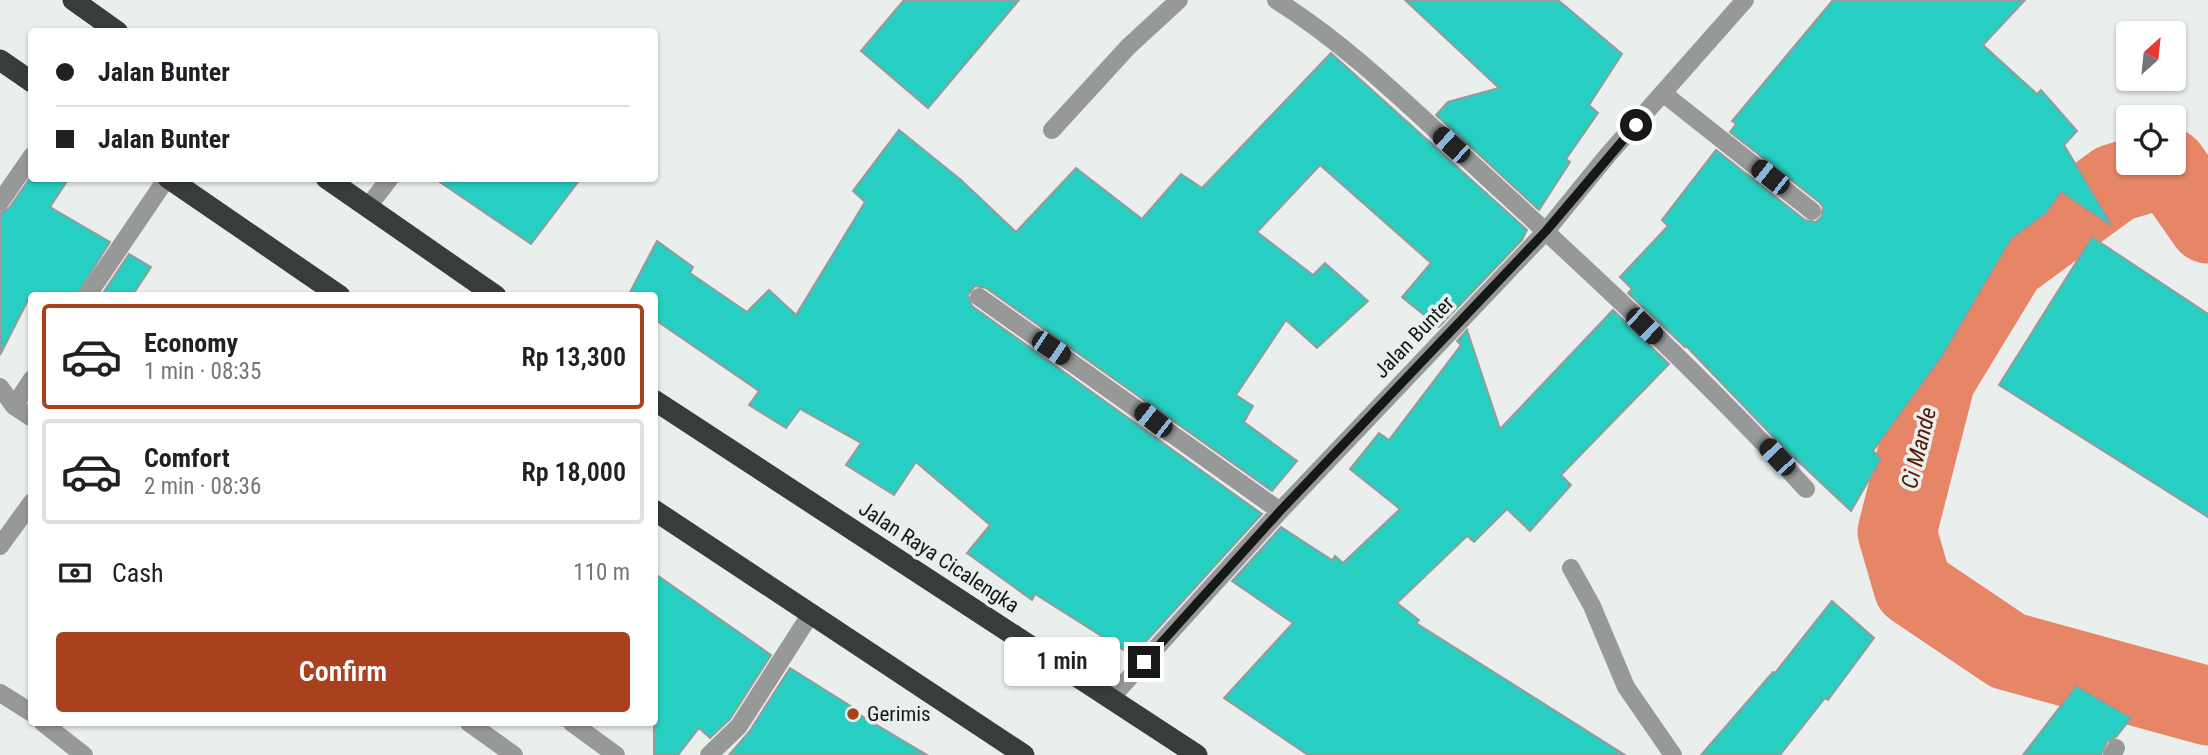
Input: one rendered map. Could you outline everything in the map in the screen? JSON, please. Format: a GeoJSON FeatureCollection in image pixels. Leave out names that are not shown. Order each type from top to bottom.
{"type":"FeatureCollection","features":[{"type":"Feature","properties":{"kind":"highway"},"geometry":{"type":"LineString","coordinates":[[73,0],[112,28]]}},
{"type":"Feature","properties":{"kind":"highway"},"geometry":{"type":"LineString","coordinates":[[0,60],[28,79]]}},
{"type":"Feature","properties":{"kind":"highway"},"geometry":{"type":"LineString","coordinates":[[173,182],[334,292]]}},
{"type":"Feature","properties":{"kind":"highway"},"geometry":{"type":"LineString","coordinates":[[332,182],[490,292]]}},
{"type":"Feature","properties":{"kind":"highway","name":"Jalan Raya Cicalengka"},"geometry":{"type":"LineString","coordinates":[[658,403],[1196,755]]}},
{"type":"Feature","properties":{"kind":"highway"},"geometry":{"type":"LineString","coordinates":[[658,513],[1024,755]]}},
{"type":"Feature","properties":{"kind":"street"},"geometry":{"type":"LineString","coordinates":[[1052,130],[1128,47],[1179,0]]}},
{"type":"Feature","properties":{"kind":"street"},"geometry":{"type":"LineString","coordinates":[[1276,0],[1357,59],[1546,231],[1762,441],[1806,489]]}},
{"type":"Feature","properties":{"kind":"street","name":"Jalan Bunter"},"geometry":{"type":"LineString","coordinates":[[1110,699],[1280,511],[1546,231],[1606,156],[1745,0]]}},
{"type":"Feature","properties":{"kind":"street"},"geometry":{"type":"LineString","coordinates":[[1664,94],[1812,211]]}},
{"type":"Feature","properties":{"kind":"street"},"geometry":{"type":"LineString","coordinates":[[0,202],[28,162]]}},
{"type":"Feature","properties":{"kind":"street"},"geometry":{"type":"LineString","coordinates":[[90,292],[164,182]]}},
{"type":"Feature","properties":{"kind":"street"},"geometry":{"type":"LineString","coordinates":[[368,208],[387,182]]}},
{"type":"Feature","properties":{"kind":"street"},"geometry":{"type":"LineString","coordinates":[[979,297],[1280,511]]}},
{"type":"Feature","properties":{"kind":"street"},"geometry":{"type":"LineString","coordinates":[[14,406],[28,385]]}},
{"type":"Feature","properties":{"kind":"street"},"geometry":{"type":"LineString","coordinates":[[0,387],[14,406],[28,415]]}},
{"type":"Feature","properties":{"kind":"street"},"geometry":{"type":"LineString","coordinates":[[0,546],[28,508]]}},
{"type":"Feature","properties":{"kind":"street"},"geometry":{"type":"LineString","coordinates":[[1571,568],[1592,606],[1626,687],[1673,755]]}},
{"type":"Feature","properties":{"kind":"street"},"geometry":{"type":"LineString","coordinates":[[709,755],[739,726],[810,615]]}},
{"type":"Feature","properties":{"kind":"street"},"geometry":{"type":"LineString","coordinates":[[0,693],[28,710]]}},
{"type":"Feature","properties":{"kind":"street"},"geometry":{"type":"LineString","coordinates":[[47,726],[84,755]]}},
{"type":"Feature","properties":{"kind":"street"},"geometry":{"type":"LineString","coordinates":[[473,726],[514,755]]}},
{"type":"Feature","properties":{"kind":"street"},"geometry":{"type":"LineString","coordinates":[[576,726],[616,755]]}},
{"type":"Feature","properties":{"kind":"building"},"geometry":{"type":"Polygon","coordinates":[[[904,0],[1019,0],[928,108],[861,51],[904,0]]]}},
{"type":"Feature","properties":{"kind":"building"},"geometry":{"type":"Polygon","coordinates":[[[1405,0],[1558,0],[1622,54],[1589,105],[1598,113],[1566,159],[1570,162],[1539,210],[1436,115],[1448,102],[1499,88],[1405,0]]]}},
{"type":"Feature","properties":{"kind":"building"},"geometry":{"type":"Polygon","coordinates":[[[1833,0],[2025,0],[1983,45],[2037,94],[2041,90],[2077,131],[2064,145],[2112,226],[2061,192],[2046,213],[2011,239],[1942,356],[1873,451],[1881,459],[1851,511],[1783,447],[1686,346],[1628,293],[1632,289],[1620,277],[1668,226],[1662,220],[1716,150],[1805,220],[1816,222],[1821,217],[1823,207],[1819,202],[1730,132],[1736,124],[1732,121],[1833,0]]]}},
{"type":"Feature","properties":{"kind":"building"},"geometry":{"type":"Polygon","coordinates":[[[1331,53],[1527,230],[1522,240],[1439,327],[1402,297],[1431,263],[1320,165],[1257,232],[1313,275],[1325,263],[1368,301],[1317,348],[1286,320],[1236,395],[1253,406],[1244,422],[1297,461],[1272,491],[986,288],[975,286],[968,295],[972,306],[1262,514],[1133,656],[1035,594],[1032,600],[967,553],[990,525],[916,462],[894,495],[846,465],[861,443],[800,409],[786,428],[749,405],[759,391],[658,322],[658,292],[630,292],[657,241],[693,267],[690,273],[747,312],[769,290],[796,315],[865,202],[853,191],[899,130],[961,180],[1016,232],[1076,168],[1142,219],[1181,174],[1202,188],[1331,53]]]}},
{"type":"Feature","properties":{"kind":"building"},"geometry":{"type":"Polygon","coordinates":[[[28,181],[66,182],[50,207],[110,242],[79,292],[28,292],[28,300],[0,355],[0,213],[9,208],[28,181]]]}},
{"type":"Feature","properties":{"kind":"building"},"geometry":{"type":"Polygon","coordinates":[[[440,182],[578,182],[531,244],[440,182]]]}},
{"type":"Feature","properties":{"kind":"building"},"geometry":{"type":"Polygon","coordinates":[[[2092,237],[2208,314],[2208,517],[1999,385],[2092,237]]]}},
{"type":"Feature","properties":{"kind":"building"},"geometry":{"type":"Polygon","coordinates":[[[129,254],[151,267],[135,292],[104,292],[129,254]]]}},
{"type":"Feature","properties":{"kind":"building"},"geometry":{"type":"Polygon","coordinates":[[[1613,310],[1669,364],[1561,475],[1571,485],[1530,531],[1507,509],[1474,542],[1467,536],[1397,603],[1419,620],[1416,623],[1625,755],[1308,755],[1224,698],[1293,623],[1232,581],[1281,527],[1332,560],[1335,556],[1343,563],[1400,509],[1350,469],[1379,433],[1389,440],[1461,345],[1457,341],[1467,330],[1500,429],[1613,310]]]}},
{"type":"Feature","properties":{"kind":"building"},"geometry":{"type":"Polygon","coordinates":[[[658,576],[771,655],[730,719],[710,738],[699,728],[678,755],[654,755],[654,726],[658,726],[658,576]]]}},
{"type":"Feature","properties":{"kind":"building"},"geometry":{"type":"Polygon","coordinates":[[[1832,601],[1874,638],[1828,700],[1825,698],[1780,755],[1701,755],[1773,672],[1775,673],[1832,601]]]}},
{"type":"Feature","properties":{"kind":"building"},"geometry":{"type":"Polygon","coordinates":[[[790,668],[852,707],[850,709],[927,755],[729,755],[749,732],[790,668]]]}},
{"type":"Feature","properties":{"kind":"building"},"geometry":{"type":"Polygon","coordinates":[[[2076,686],[2131,718],[2116,737],[2107,742],[2101,755],[2023,755],[2076,686]]]}},
{"type":"Feature","properties":{"kind":"waterway","name":"Ci Mande"},"geometry":{"type":"LineString","coordinates":[[2208,224],[2168,167],[2115,183],[2007,262],[1936,379],[1897,532],[1913,587],[2008,651],[2208,706]]}},
{"type":"Feature","properties":{"kind":"place","name":"Gerimis"},"geometry":{"type":"Point","coordinates":[853,714]}},
{"type":"Feature","properties":{"kind":"route"},"geometry":{"type":"LineString","coordinates":[[1144,662],[1280,511],[1546,231],[1606,156],[1636,125]]}}]}
